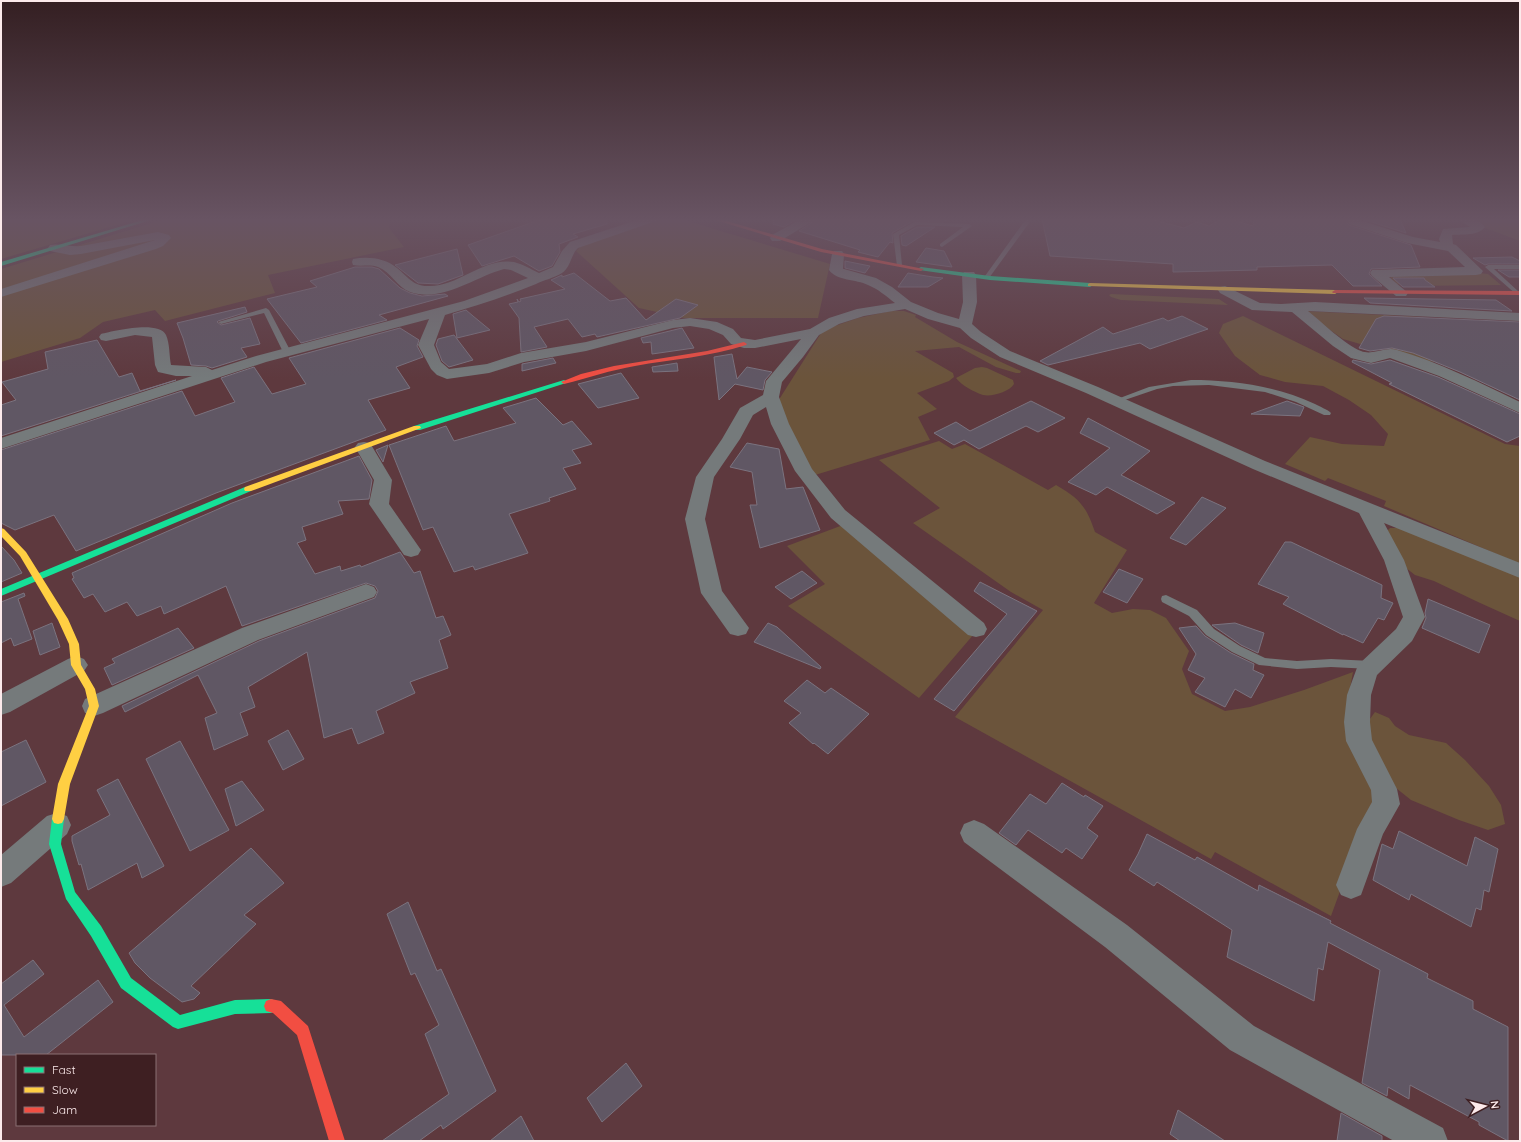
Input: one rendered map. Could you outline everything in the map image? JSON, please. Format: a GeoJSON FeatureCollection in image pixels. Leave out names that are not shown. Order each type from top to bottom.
{"type":"FeatureCollection","features":[{"type":"Feature","properties":{"kind":"street"},"geometry":{"type":"LineString","coordinates":[[1,294],[69,272]]}},
{"type":"Feature","properties":{"kind":"street"},"geometry":{"type":"LineString","coordinates":[[392,272],[411,288],[420,291],[448,286],[485,272]]}},
{"type":"Feature","properties":{"kind":"street"},"geometry":{"type":"LineString","coordinates":[[527,272],[538,278]]}},
{"type":"Feature","properties":{"kind":"street"},"geometry":{"type":"LineString","coordinates":[[1,444],[287,352],[439,313],[501,293],[552,272]]}},
{"type":"Feature","properties":{"kind":"street"},"geometry":{"type":"LineString","coordinates":[[839,272],[866,279],[879,285],[906,304],[933,316],[964,326],[1005,354],[1259,464],[1520,571]]}},
{"type":"Feature","properties":{"kind":"street"},"geometry":{"type":"LineString","coordinates":[[949,272],[1059,283],[1160,289],[1401,293],[1518,293]]}},
{"type":"Feature","properties":{"kind":"street"},"geometry":{"type":"LineString","coordinates":[[1401,293],[1377,273],[1412,272]]}},
{"type":"Feature","properties":{"kind":"street"},"geometry":{"type":"LineString","coordinates":[[964,326],[970,302],[968,275]]}},
{"type":"Feature","properties":{"kind":"street"},"geometry":{"type":"LineString","coordinates":[[1225,290],[1257,307],[1315,306],[1520,317]]}},
{"type":"Feature","properties":{"kind":"street"},"geometry":{"type":"LineString","coordinates":[[439,313],[426,345],[433,363],[441,372],[447,374],[489,368],[521,358],[586,346],[673,324],[690,322],[712,325],[728,332],[736,341],[744,344],[755,344],[814,332],[834,321],[862,312],[906,304]]}},
{"type":"Feature","properties":{"kind":"street"},"geometry":{"type":"LineString","coordinates":[[1295,307],[1338,343],[1356,355],[1371,358],[1384,356],[1391,353],[1445,373],[1520,408]]}},
{"type":"Feature","properties":{"kind":"street"},"geometry":{"type":"LineString","coordinates":[[106,337],[135,331],[156,333],[159,335],[162,346],[161,358],[164,369],[192,373],[222,372]]}},
{"type":"Feature","properties":{"kind":"street"},"geometry":{"type":"LineString","coordinates":[[814,332],[798,354],[774,381],[771,397],[780,424],[801,466],[838,514],[976,629]]}},
{"type":"Feature","properties":{"kind":"street"},"geometry":{"type":"LineString","coordinates":[[1,593],[224,498],[392,436],[592,373],[642,362],[730,350],[744,344]]}},
{"type":"Feature","properties":{"kind":"street"},"geometry":{"type":"LineString","coordinates":[[738,628],[712,593],[695,520],[705,477],[731,440],[746,412],[771,397]]}},
{"type":"Feature","properties":{"kind":"street"},"geometry":{"type":"LineString","coordinates":[[364,447],[384,480],[378,504],[410,550]]}},
{"type":"Feature","properties":{"kind":"street"},"geometry":{"type":"LineString","coordinates":[[1351,884],[1371,829],[1386,804],[1384,789],[1359,741],[1357,722],[1359,696],[1366,671],[1404,635],[1414,616],[1394,560],[1367,509]]}},
{"type":"Feature","properties":{"kind":"street"},"geometry":{"type":"LineString","coordinates":[[1,531],[23,554],[63,619],[74,644],[76,665],[90,689],[94,706],[64,784],[55,844],[70,895],[96,931],[126,983],[178,1022],[235,1007],[276,1006],[303,1031],[337,1141]]}},
{"type":"Feature","properties":{"kind":"street"},"geometry":{"type":"LineString","coordinates":[[94,706],[250,634],[366,592]]}},
{"type":"Feature","properties":{"kind":"street"},"geometry":{"type":"LineString","coordinates":[[1,705],[76,665]]}},
{"type":"Feature","properties":{"kind":"street"},"geometry":{"type":"LineString","coordinates":[[1,873],[58,825]]}},
{"type":"Feature","properties":{"kind":"street"},"geometry":{"type":"LineString","coordinates":[[974,833],[1116,936],[1242,1038],[1430,1141]]}},
{"type":"Feature","properties":{"kind":"lane"},"geometry":{"type":"LineString","coordinates":[[987,277],[990,272]]}},
{"type":"Feature","properties":{"kind":"lane"},"geometry":{"type":"LineString","coordinates":[[1494,272],[1518,293]]}},
{"type":"Feature","properties":{"kind":"lane"},"geometry":{"type":"LineString","coordinates":[[221,322],[266,310],[287,352]]}},
{"type":"Feature","properties":{"kind":"lane"},"geometry":{"type":"LineString","coordinates":[[1116,401],[1158,386],[1199,383],[1229,384],[1269,392],[1298,400],[1327,413]]}},
{"type":"Feature","properties":{"kind":"lane"},"geometry":{"type":"LineString","coordinates":[[1166,599],[1192,613],[1210,632],[1236,649],[1263,662],[1297,665],[1331,663],[1373,665]]}},
{"type":"Feature","properties":{"kind":"shaded area"},"geometry":{"type":"Polygon","coordinates":[[[1,272],[281,272],[268,275],[275,293],[165,321],[155,310],[103,322],[80,338],[1,362],[1,272]]]}},
{"type":"Feature","properties":{"kind":"shaded area"},"geometry":{"type":"Polygon","coordinates":[[[600,272],[828,272],[818,318],[684,318],[639,308],[600,272]]]}},
{"type":"Feature","properties":{"kind":"shaded area"},"geometry":{"type":"Polygon","coordinates":[[[1395,274],[1488,274],[1501,285],[1408,286],[1397,284],[1390,277],[1395,274]]]}},
{"type":"Feature","properties":{"kind":"shaded area"},"geometry":{"type":"Polygon","coordinates":[[[1109,295],[1219,299],[1228,305],[1121,300],[1111,297],[1109,295]]]}},
{"type":"Feature","properties":{"kind":"shaded area"},"geometry":{"type":"Polygon","coordinates":[[[891,311],[904,311],[916,315],[915,317],[957,342],[1021,371],[1020,373],[1016,373],[996,367],[959,347],[915,351],[953,373],[954,377],[949,381],[917,393],[937,409],[918,417],[930,440],[815,475],[806,464],[780,407],[780,398],[823,330],[858,318],[891,311]]]}},
{"type":"Feature","properties":{"kind":"shaded area"},"geometry":{"type":"Polygon","coordinates":[[[1303,311],[1422,317],[1520,355],[1466,368],[1418,359],[1371,343],[1367,346],[1343,339],[1303,311]]]}},
{"type":"Feature","properties":{"kind":"shaded area"},"geometry":{"type":"Polygon","coordinates":[[[1243,316],[1505,444],[1520,446],[1520,564],[1384,506],[1386,501],[1328,478],[1325,481],[1285,464],[1310,437],[1342,444],[1384,446],[1388,434],[1371,415],[1349,400],[1323,386],[1285,382],[1260,375],[1235,356],[1219,333],[1223,324],[1243,316]]]}},
{"type":"Feature","properties":{"kind":"shaded area"},"geometry":{"type":"Polygon","coordinates":[[[982,367],[1013,380],[1014,384],[1004,392],[995,395],[983,395],[968,388],[956,378],[975,368],[982,367]]]}},
{"type":"Feature","properties":{"kind":"shaded area"},"geometry":{"type":"Polygon","coordinates":[[[939,441],[952,449],[965,444],[1048,490],[1056,485],[1077,499],[1085,509],[1095,532],[1127,550],[1094,603],[1112,613],[1133,609],[1150,610],[1166,618],[1189,651],[1182,669],[1192,694],[1225,711],[1250,707],[1304,690],[1353,672],[1347,705],[1375,795],[1331,916],[1215,852],[1211,859],[955,717],[1043,610],[1011,592],[913,523],[940,508],[879,460],[939,441]]]}},
{"type":"Feature","properties":{"kind":"shaded area"},"geometry":{"type":"Polygon","coordinates":[[[843,525],[974,634],[919,698],[788,606],[825,584],[787,546],[843,525]]]}},
{"type":"Feature","properties":{"kind":"shaded area"},"geometry":{"type":"Polygon","coordinates":[[[1390,528],[1399,528],[1520,577],[1520,621],[1434,581],[1415,575],[1406,568],[1386,532],[1390,528]]]}},
{"type":"Feature","properties":{"kind":"shaded area"},"geometry":{"type":"Polygon","coordinates":[[[1375,712],[1389,718],[1395,726],[1409,735],[1446,743],[1465,760],[1489,786],[1501,805],[1505,824],[1488,830],[1459,820],[1411,800],[1386,780],[1370,753],[1367,723],[1375,712]]]}},
{"type":"Feature","properties":{"kind":"building"},"geometry":{"type":"Polygon","coordinates":[[[338,272],[383,272],[400,288],[410,293],[422,296],[445,294],[448,296],[379,315],[387,320],[301,343],[267,299],[317,287],[310,281],[338,272]]]}},
{"type":"Feature","properties":{"kind":"building"},"geometry":{"type":"Polygon","coordinates":[[[404,272],[462,272],[463,275],[438,284],[418,283],[404,272]]]}},
{"type":"Feature","properties":{"kind":"building"},"geometry":{"type":"Polygon","coordinates":[[[1339,272],[1370,272],[1369,274],[1382,286],[1353,286],[1339,272]]]}},
{"type":"Feature","properties":{"kind":"building"},"geometry":{"type":"Polygon","coordinates":[[[1502,272],[1520,272],[1520,277],[1509,277],[1502,272]]]}},
{"type":"Feature","properties":{"kind":"building"},"geometry":{"type":"Polygon","coordinates":[[[574,273],[610,301],[626,298],[646,320],[676,299],[698,305],[680,318],[597,337],[595,334],[582,337],[568,319],[534,327],[547,347],[521,352],[519,318],[509,304],[518,302],[517,299],[519,302],[521,301],[520,299],[565,289],[551,280],[562,275],[562,277],[574,273]]]}},
{"type":"Feature","properties":{"kind":"building"},"geometry":{"type":"Polygon","coordinates":[[[908,273],[943,278],[928,287],[898,287],[908,273]]]}},
{"type":"Feature","properties":{"kind":"building"},"geometry":{"type":"Polygon","coordinates":[[[1393,278],[1424,278],[1435,287],[1403,287],[1393,278]]]}},
{"type":"Feature","properties":{"kind":"building"},"geometry":{"type":"Polygon","coordinates":[[[1364,298],[1496,300],[1512,311],[1370,303],[1364,298]]]}},
{"type":"Feature","properties":{"kind":"building"},"geometry":{"type":"Polygon","coordinates":[[[245,307],[247,312],[217,322],[221,325],[250,318],[260,344],[241,348],[247,357],[212,368],[191,365],[177,323],[245,307]]]}},
{"type":"Feature","properties":{"kind":"building"},"geometry":{"type":"Polygon","coordinates":[[[466,310],[490,330],[457,338],[453,314],[466,310]]]}},
{"type":"Feature","properties":{"kind":"building"},"geometry":{"type":"Polygon","coordinates":[[[1182,316],[1208,329],[1150,349],[1140,343],[1048,365],[1040,361],[1103,327],[1113,334],[1163,318],[1168,321],[1182,316]]]}},
{"type":"Feature","properties":{"kind":"building"},"geometry":{"type":"Polygon","coordinates":[[[1384,316],[1520,322],[1520,400],[1460,372],[1413,353],[1392,348],[1370,351],[1359,348],[1376,319],[1384,316]]]}},
{"type":"Feature","properties":{"kind":"building"},"geometry":{"type":"Polygon","coordinates":[[[400,328],[419,340],[417,346],[423,357],[396,367],[410,388],[368,400],[386,430],[216,493],[76,551],[54,515],[15,530],[1,523],[1,450],[182,391],[195,416],[235,402],[221,378],[254,367],[272,394],[306,384],[289,358],[400,328]]]}},
{"type":"Feature","properties":{"kind":"building"},"geometry":{"type":"Polygon","coordinates":[[[682,328],[694,348],[652,354],[651,342],[643,343],[641,338],[682,328]]]}},
{"type":"Feature","properties":{"kind":"building"},"geometry":{"type":"Polygon","coordinates":[[[454,335],[473,360],[449,367],[442,361],[436,345],[438,339],[454,335]]]}},
{"type":"Feature","properties":{"kind":"building"},"geometry":{"type":"Polygon","coordinates":[[[97,340],[119,377],[132,373],[140,391],[176,380],[1,436],[1,405],[16,400],[2,382],[48,369],[45,352],[97,340]]]}},
{"type":"Feature","properties":{"kind":"building"},"geometry":{"type":"Polygon","coordinates":[[[732,354],[737,379],[747,367],[772,372],[765,380],[763,390],[735,384],[719,400],[714,357],[732,354]]]}},
{"type":"Feature","properties":{"kind":"building"},"geometry":{"type":"Polygon","coordinates":[[[553,358],[556,363],[522,371],[522,364],[553,358]]]}},
{"type":"Feature","properties":{"kind":"building"},"geometry":{"type":"Polygon","coordinates":[[[1353,360],[1371,364],[1390,360],[1438,377],[1520,414],[1520,436],[1507,442],[1389,384],[1392,383],[1352,362],[1353,360]]]}},
{"type":"Feature","properties":{"kind":"building"},"geometry":{"type":"Polygon","coordinates":[[[677,363],[678,371],[653,372],[652,367],[677,363]]]}},
{"type":"Feature","properties":{"kind":"building"},"geometry":{"type":"Polygon","coordinates":[[[621,373],[639,398],[598,408],[578,384],[621,373]]]}},
{"type":"Feature","properties":{"kind":"building"},"geometry":{"type":"Polygon","coordinates":[[[536,398],[563,425],[572,421],[592,444],[572,450],[581,463],[563,468],[576,489],[549,498],[550,501],[509,514],[528,553],[475,570],[473,566],[454,572],[433,527],[423,530],[389,445],[446,426],[454,441],[516,423],[503,408],[536,398]]]}},
{"type":"Feature","properties":{"kind":"building"},"geometry":{"type":"Polygon","coordinates":[[[1031,401],[1065,418],[1038,432],[1026,426],[979,449],[964,440],[954,445],[934,433],[956,422],[970,431],[1031,401]]]}},
{"type":"Feature","properties":{"kind":"building"},"geometry":{"type":"Polygon","coordinates":[[[1287,401],[1304,407],[1300,416],[1251,414],[1287,401]]]}},
{"type":"Feature","properties":{"kind":"building"},"geometry":{"type":"Polygon","coordinates":[[[1088,418],[1150,451],[1121,475],[1175,503],[1157,514],[1107,487],[1096,495],[1068,482],[1110,448],[1080,433],[1088,418]]]}},
{"type":"Feature","properties":{"kind":"building"},"geometry":{"type":"Polygon","coordinates":[[[747,443],[779,449],[786,489],[803,487],[820,530],[760,548],[750,505],[757,505],[752,472],[730,467],[747,443]]]}},
{"type":"Feature","properties":{"kind":"building"},"geometry":{"type":"Polygon","coordinates":[[[388,445],[383,462],[376,450],[388,445]]]}},
{"type":"Feature","properties":{"kind":"building"},"geometry":{"type":"Polygon","coordinates":[[[359,456],[372,480],[369,499],[338,501],[343,514],[302,527],[306,540],[297,543],[315,574],[340,566],[341,571],[360,565],[361,567],[400,552],[414,573],[420,571],[436,618],[443,616],[451,635],[439,640],[448,668],[410,682],[415,693],[376,711],[384,733],[358,744],[352,728],[324,738],[307,652],[248,687],[255,707],[240,713],[248,735],[214,750],[205,718],[217,713],[198,675],[125,712],[122,706],[259,641],[375,598],[378,591],[375,586],[366,583],[242,626],[226,586],[164,614],[161,606],[137,616],[127,602],[105,612],[93,594],[84,598],[72,579],[74,578],[72,573],[232,503],[359,456]]]}},
{"type":"Feature","properties":{"kind":"building"},"geometry":{"type":"Polygon","coordinates":[[[1202,497],[1226,508],[1186,545],[1170,538],[1202,497]]]}},
{"type":"Feature","properties":{"kind":"building"},"geometry":{"type":"Polygon","coordinates":[[[1285,542],[1291,542],[1382,585],[1381,598],[1393,603],[1384,620],[1378,618],[1363,643],[1343,635],[1283,604],[1289,597],[1258,584],[1285,542]]]}},
{"type":"Feature","properties":{"kind":"building"},"geometry":{"type":"Polygon","coordinates":[[[1,546],[14,560],[22,573],[1,582],[1,546]]]}},
{"type":"Feature","properties":{"kind":"building"},"geometry":{"type":"Polygon","coordinates":[[[1119,569],[1143,579],[1127,603],[1103,592],[1119,569]]]}},
{"type":"Feature","properties":{"kind":"building"},"geometry":{"type":"Polygon","coordinates":[[[802,571],[817,583],[791,599],[775,587],[802,571]]]}},
{"type":"Feature","properties":{"kind":"building"},"geometry":{"type":"Polygon","coordinates":[[[980,582],[1037,611],[954,711],[934,699],[1007,614],[974,591],[980,582]]]}},
{"type":"Feature","properties":{"kind":"building"},"geometry":{"type":"Polygon","coordinates":[[[24,593],[25,596],[18,599],[32,639],[14,646],[11,638],[1,643],[1,602],[24,593]]]}},
{"type":"Feature","properties":{"kind":"building"},"geometry":{"type":"Polygon","coordinates":[[[1428,599],[1490,625],[1479,653],[1422,628],[1426,618],[1425,613],[1428,599]]]}},
{"type":"Feature","properties":{"kind":"building"},"geometry":{"type":"Polygon","coordinates":[[[52,623],[60,647],[40,655],[33,631],[52,623]]]}},
{"type":"Feature","properties":{"kind":"building"},"geometry":{"type":"Polygon","coordinates":[[[768,623],[777,627],[821,667],[820,669],[754,642],[768,623]]]}},
{"type":"Feature","properties":{"kind":"building"},"geometry":{"type":"Polygon","coordinates":[[[1235,623],[1264,633],[1258,653],[1241,645],[1212,625],[1235,623]]]}},
{"type":"Feature","properties":{"kind":"building"},"geometry":{"type":"Polygon","coordinates":[[[1196,626],[1205,636],[1231,653],[1254,664],[1253,670],[1264,675],[1251,698],[1235,689],[1225,707],[1195,692],[1205,678],[1188,670],[1196,654],[1179,628],[1196,626]]]}},
{"type":"Feature","properties":{"kind":"building"},"geometry":{"type":"Polygon","coordinates":[[[178,628],[194,648],[112,685],[104,668],[115,663],[112,659],[178,628]]]}},
{"type":"Feature","properties":{"kind":"building"},"geometry":{"type":"Polygon","coordinates":[[[807,680],[825,693],[831,688],[869,714],[828,754],[814,743],[813,744],[789,723],[801,713],[784,701],[807,680]]]}},
{"type":"Feature","properties":{"kind":"building"},"geometry":{"type":"Polygon","coordinates":[[[288,730],[304,759],[283,770],[268,741],[288,730]]]}},
{"type":"Feature","properties":{"kind":"building"},"geometry":{"type":"Polygon","coordinates":[[[26,740],[46,782],[1,806],[1,752],[26,740]]]}},
{"type":"Feature","properties":{"kind":"building"},"geometry":{"type":"Polygon","coordinates":[[[180,741],[229,830],[190,851],[146,759],[180,741]]]}},
{"type":"Feature","properties":{"kind":"building"},"geometry":{"type":"Polygon","coordinates":[[[118,779],[164,866],[142,878],[137,863],[88,890],[81,864],[79,865],[72,836],[110,815],[97,790],[118,779]]]}},
{"type":"Feature","properties":{"kind":"building"},"geometry":{"type":"Polygon","coordinates":[[[242,781],[264,810],[236,826],[225,789],[242,781]]]}},
{"type":"Feature","properties":{"kind":"building"},"geometry":{"type":"Polygon","coordinates":[[[1062,783],[1084,797],[1085,795],[1103,806],[1087,828],[1098,836],[1082,859],[1066,848],[1062,853],[1028,830],[1016,845],[999,833],[1030,794],[1046,804],[1062,783]]]}},
{"type":"Feature","properties":{"kind":"building"},"geometry":{"type":"Polygon","coordinates":[[[1399,831],[1467,866],[1475,837],[1498,849],[1489,892],[1484,890],[1481,910],[1476,908],[1471,927],[1411,894],[1409,900],[1373,880],[1382,844],[1393,849],[1399,831]]]}},
{"type":"Feature","properties":{"kind":"building"},"geometry":{"type":"Polygon","coordinates":[[[1147,834],[1195,860],[1197,857],[1258,891],[1259,885],[1331,921],[1330,923],[1428,974],[1427,978],[1473,1001],[1473,1009],[1508,1027],[1508,1141],[1479,1125],[1479,1122],[1410,1085],[1409,1099],[1388,1087],[1387,1096],[1362,1083],[1380,970],[1328,942],[1323,970],[1318,968],[1314,1001],[1227,957],[1232,930],[1157,882],[1154,886],[1129,870],[1147,834]]]}},
{"type":"Feature","properties":{"kind":"building"},"geometry":{"type":"Polygon","coordinates":[[[251,848],[284,883],[244,915],[256,924],[191,986],[200,993],[194,999],[182,1002],[150,978],[135,963],[129,953],[251,848]]]}},
{"type":"Feature","properties":{"kind":"building"},"geometry":{"type":"Polygon","coordinates":[[[408,902],[437,971],[441,969],[496,1091],[443,1129],[441,1125],[419,1141],[382,1141],[449,1094],[425,1034],[439,1025],[415,973],[411,975],[387,914],[408,902]]]}},
{"type":"Feature","properties":{"kind":"building"},"geometry":{"type":"Polygon","coordinates":[[[33,960],[44,974],[4,1005],[24,1037],[98,980],[113,1002],[47,1054],[1,1055],[1,984],[33,960]]]}},
{"type":"Feature","properties":{"kind":"building"},"geometry":{"type":"Polygon","coordinates":[[[626,1063],[642,1086],[602,1122],[587,1098],[626,1063]]]}},
{"type":"Feature","properties":{"kind":"building"},"geometry":{"type":"Polygon","coordinates":[[[1178,1110],[1225,1141],[1180,1141],[1170,1134],[1178,1110]]]}},
{"type":"Feature","properties":{"kind":"building"},"geometry":{"type":"Polygon","coordinates":[[[1341,1113],[1382,1136],[1382,1141],[1337,1141],[1341,1113]]]}},
{"type":"Feature","properties":{"kind":"building"},"geometry":{"type":"Polygon","coordinates":[[[521,1116],[534,1141],[490,1141],[521,1116]]]}},
{"type":"Feature","properties":{"kind":"traffic: fast"},"geometry":{"type":"LineString","coordinates":[[946,272],[990,278],[1090,285]]}},
{"type":"Feature","properties":{"kind":"traffic: fast"},"geometry":{"type":"LineString","coordinates":[[417,428],[564,382]]}},
{"type":"Feature","properties":{"kind":"traffic: fast"},"geometry":{"type":"LineString","coordinates":[[1,593],[248,489]]}},
{"type":"Feature","properties":{"kind":"traffic: fast"},"geometry":{"type":"LineString","coordinates":[[58,819],[55,844],[70,895],[96,931],[126,983],[178,1022],[235,1007],[271,1006]]}},
{"type":"Feature","properties":{"kind":"traffic: slow"},"geometry":{"type":"LineString","coordinates":[[1090,285],[1335,292]]}},
{"type":"Feature","properties":{"kind":"traffic: slow"},"geometry":{"type":"LineString","coordinates":[[248,489],[417,428]]}},
{"type":"Feature","properties":{"kind":"traffic: slow"},"geometry":{"type":"LineString","coordinates":[[1,531],[23,554],[63,619],[74,644],[76,665],[90,689],[94,706],[64,784],[58,819]]}},
{"type":"Feature","properties":{"kind":"traffic: jam"},"geometry":{"type":"LineString","coordinates":[[1335,292],[1520,293]]}},
{"type":"Feature","properties":{"kind":"traffic: jam"},"geometry":{"type":"LineString","coordinates":[[564,382],[614,368],[720,351],[744,344]]}},
{"type":"Feature","properties":{"kind":"traffic: jam"},"geometry":{"type":"LineString","coordinates":[[271,1006],[276,1006],[303,1031],[337,1141]]}}]}
